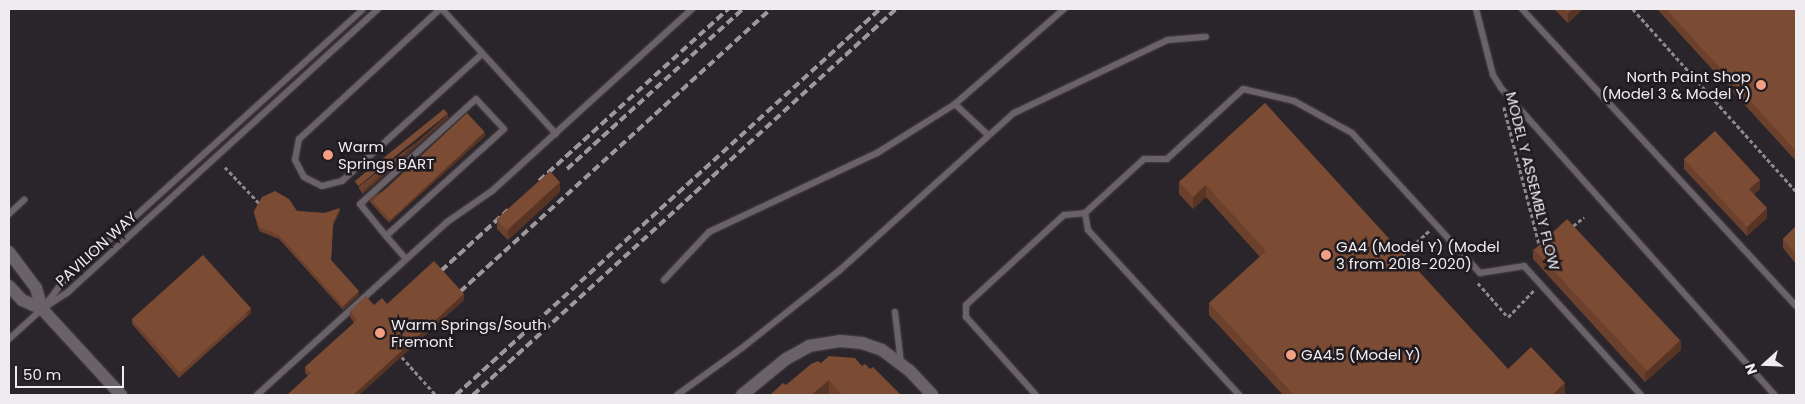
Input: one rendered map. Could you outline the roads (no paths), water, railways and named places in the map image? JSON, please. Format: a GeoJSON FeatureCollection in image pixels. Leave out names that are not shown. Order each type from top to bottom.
{"type":"FeatureCollection","features":[{"type":"Feature","properties":{"kind":"street"},"geometry":{"type":"LineString","coordinates":[[9,252],[36,288],[42,309]]}},
{"type":"Feature","properties":{"kind":"street"},"geometry":{"type":"LineString","coordinates":[[9,286],[22,300],[42,309],[121,395]]}},
{"type":"Feature","properties":{"kind":"street"},"geometry":{"type":"LineString","coordinates":[[742,395],[786,359],[809,346],[840,341],[862,343],[901,363],[932,395]]}},
{"type":"Feature","properties":{"kind":"lane","name":"PAVILION WAY"},"geometry":{"type":"LineString","coordinates":[[42,309],[61,284],[363,9]]}},
{"type":"Feature","properties":{"kind":"lane","name":"PAVILION WAY"},"geometry":{"type":"LineString","coordinates":[[42,309],[68,292],[378,9]]}},
{"type":"Feature","properties":{"kind":"lane"},"geometry":{"type":"LineString","coordinates":[[482,54],[342,181],[322,186],[304,176],[296,160],[299,140],[441,9],[556,134]]}},
{"type":"Feature","properties":{"kind":"lane"},"geometry":{"type":"LineString","coordinates":[[257,395],[453,217],[492,191],[692,9]]}},
{"type":"Feature","properties":{"kind":"lane"},"geometry":{"type":"LineString","coordinates":[[664,280],[708,232],[877,153],[955,104],[1064,9]]}},
{"type":"Feature","properties":{"kind":"lane"},"geometry":{"type":"LineString","coordinates":[[1476,9],[1493,75],[1501,88],[1775,395]]}},
{"type":"Feature","properties":{"kind":"lane"},"geometry":{"type":"LineString","coordinates":[[1522,9],[1796,306]]}},
{"type":"Feature","properties":{"kind":"lane"},"geometry":{"type":"LineString","coordinates":[[677,395],[742,348],[840,270],[987,134],[1028,105],[1168,40],[1206,37]]}},
{"type":"Feature","properties":{"kind":"lane"},"geometry":{"type":"LineString","coordinates":[[1036,395],[966,317],[966,305],[1064,215],[1084,213],[1144,159],[1167,158],[1243,89],[1294,101],[1352,133],[1480,273],[1524,266],[1641,395]]}},
{"type":"Feature","properties":{"kind":"lane"},"geometry":{"type":"LineString","coordinates":[[386,236],[504,129],[476,99],[360,204],[386,236],[406,259]]}},
{"type":"Feature","properties":{"kind":"lane"},"geometry":{"type":"LineString","coordinates":[[955,104],[987,134]]}},
{"type":"Feature","properties":{"kind":"lane"},"geometry":{"type":"LineString","coordinates":[[9,214],[24,200]]}},
{"type":"Feature","properties":{"kind":"lane"},"geometry":{"type":"LineString","coordinates":[[1084,213],[1088,230],[1239,395]]}},
{"type":"Feature","properties":{"kind":"lane"},"geometry":{"type":"LineString","coordinates":[[9,339],[42,309]]}},
{"type":"Feature","properties":{"kind":"lane"},"geometry":{"type":"LineString","coordinates":[[895,312],[901,363]]}},
{"type":"Feature","properties":{"kind":"railway"},"geometry":{"type":"LineString","coordinates":[[539,181],[728,9]]}},
{"type":"Feature","properties":{"kind":"railway"},"geometry":{"type":"LineString","coordinates":[[567,169],[743,9]]}},
{"type":"Feature","properties":{"kind":"railway"},"geometry":{"type":"LineString","coordinates":[[451,300],[771,9]]}},
{"type":"Feature","properties":{"kind":"railway"},"geometry":{"type":"LineString","coordinates":[[456,395],[880,9]]}},
{"type":"Feature","properties":{"kind":"railway"},"geometry":{"type":"LineString","coordinates":[[473,395],[896,9]]}},
{"type":"Feature","properties":{"kind":"railway"},"geometry":{"type":"LineString","coordinates":[[432,279],[508,210]]}},
{"type":"Feature","properties":{"kind":"place","name":"North Paint Shop (Model 3 & Model Y)"},"geometry":{"type":"Point","coordinates":[1761,85]}},
{"type":"Feature","properties":{"kind":"place","name":"Warm Springs BART"},"geometry":{"type":"Point","coordinates":[328,155]}},
{"type":"Feature","properties":{"kind":"place","name":"GA4 (Model Y) (Model 3 from 2018-2020)"},"geometry":{"type":"Point","coordinates":[1326,255]}},
{"type":"Feature","properties":{"kind":"place","name":"Warm Springs/South Fremont"},"geometry":{"type":"Point","coordinates":[380,333]}},
{"type":"Feature","properties":{"kind":"place","name":"GA4.5 (Model Y)"},"geometry":{"type":"Point","coordinates":[1291,355]}}]}
